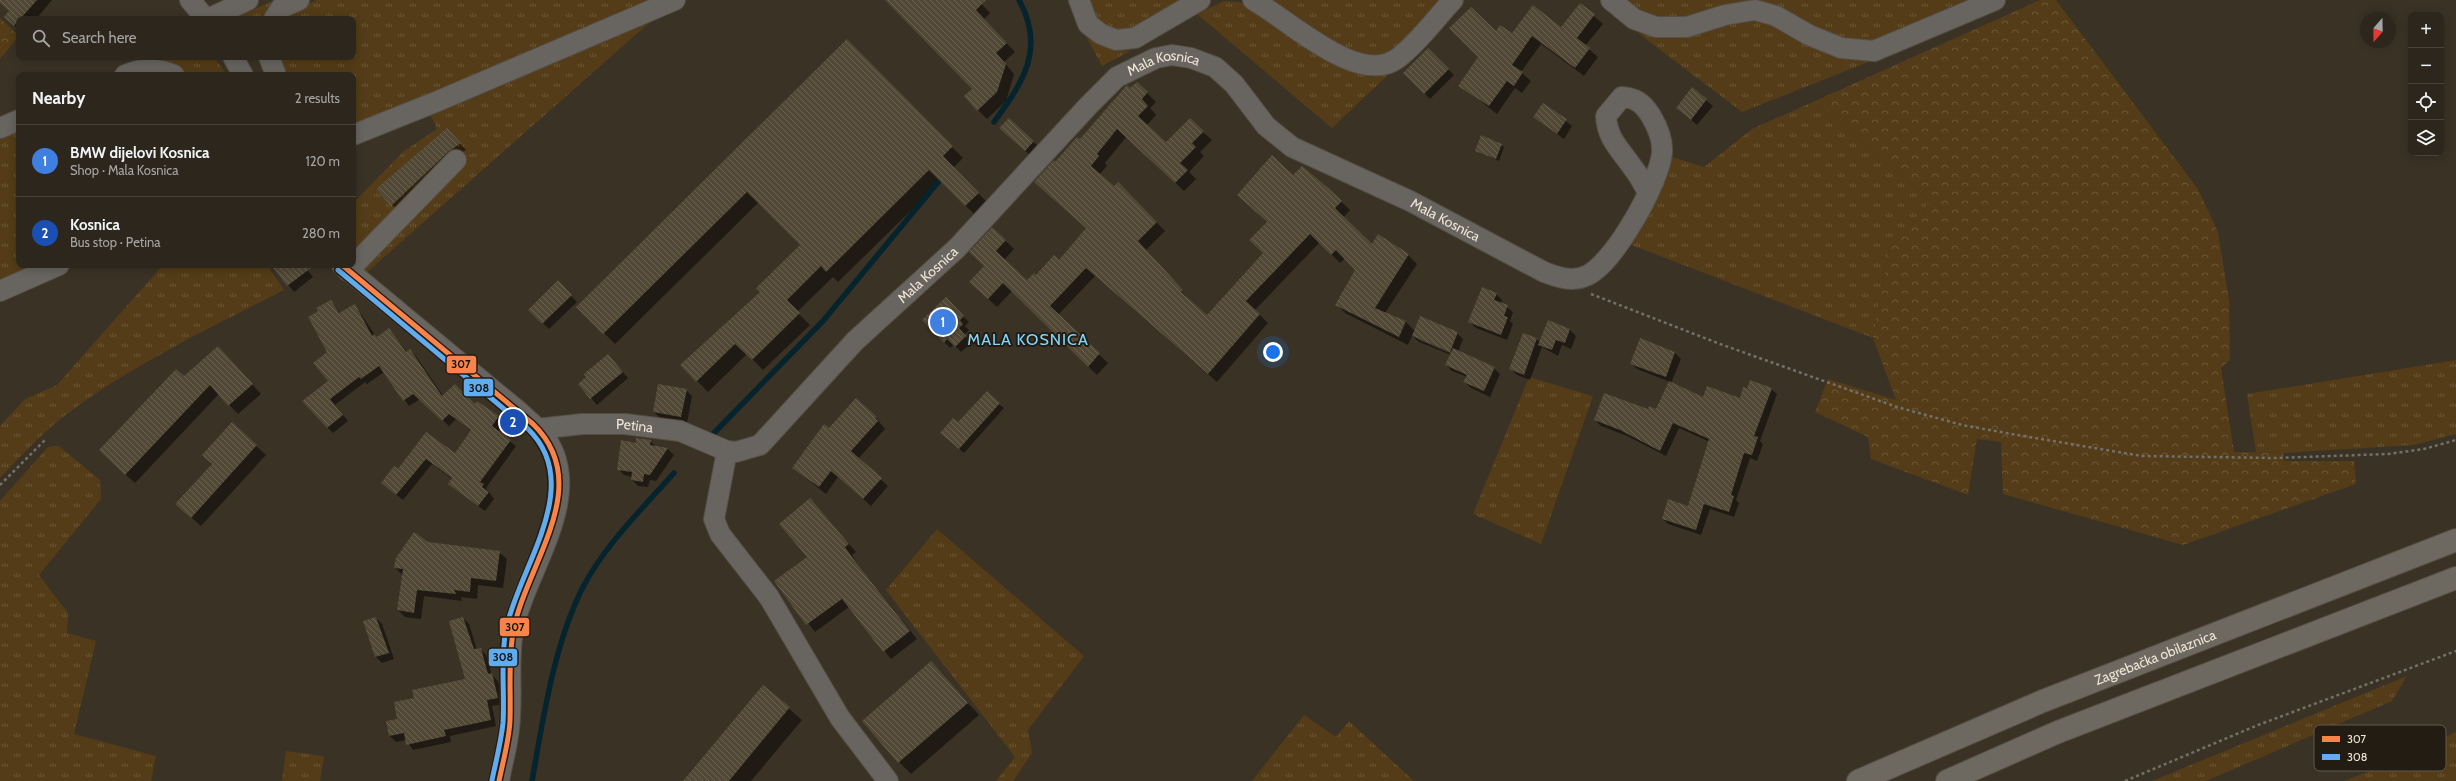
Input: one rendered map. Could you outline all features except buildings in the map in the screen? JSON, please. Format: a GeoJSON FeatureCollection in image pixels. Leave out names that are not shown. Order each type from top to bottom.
{"type":"FeatureCollection","features":[{"type":"Feature","properties":{"kind":"highway","name":"Zagrebačka obilaznica"},"geometry":{"type":"LineString","coordinates":[[1858,781],[2043,701],[2456,540]]}},
{"type":"Feature","properties":{"kind":"highway"},"geometry":{"type":"LineString","coordinates":[[1947,781],[2058,732],[2456,578]]}},
{"type":"Feature","properties":{"kind":"street"},"geometry":{"type":"LineString","coordinates":[[190,0],[204,16]]}},
{"type":"Feature","properties":{"kind":"street"},"geometry":{"type":"LineString","coordinates":[[213,16],[248,0]]}},
{"type":"Feature","properties":{"kind":"street"},"geometry":{"type":"LineString","coordinates":[[276,16],[281,8],[299,0]]}},
{"type":"Feature","properties":{"kind":"street"},"geometry":{"type":"LineString","coordinates":[[356,134],[446,98],[675,0]]}},
{"type":"Feature","properties":{"kind":"street"},"geometry":{"type":"LineString","coordinates":[[1079,0],[1088,24],[1101,34],[1116,40],[1135,38],[1200,0]]}},
{"type":"Feature","properties":{"kind":"street"},"geometry":{"type":"LineString","coordinates":[[1253,0],[1341,58],[1374,66],[1386,64],[1398,58],[1453,0]]}},
{"type":"Feature","properties":{"kind":"street"},"geometry":{"type":"LineString","coordinates":[[1611,0],[1634,19],[1656,27],[1687,27],[1725,15],[1755,10],[1776,16],[1809,35],[1841,48],[1874,51],[1995,0]]}},
{"type":"Feature","properties":{"kind":"street","name":"Mala Kosnica"},"geometry":{"type":"LineString","coordinates":[[727,451],[749,449],[760,445],[771,435],[855,341],[957,248],[1089,105],[1117,77],[1156,58],[1172,56],[1191,58],[1215,67],[1234,84],[1266,126],[1292,147],[1410,201],[1544,272],[1560,278],[1575,279],[1588,275],[1606,260],[1623,238],[1648,192]]}},
{"type":"Feature","properties":{"kind":"street"},"geometry":{"type":"LineString","coordinates":[[234,60],[241,72]]}},
{"type":"Feature","properties":{"kind":"street"},"geometry":{"type":"LineString","coordinates":[[270,60],[275,72]]}},
{"type":"Feature","properties":{"kind":"street"},"geometry":{"type":"LineString","coordinates":[[132,72],[138,69],[155,69],[164,72]]}},
{"type":"Feature","properties":{"kind":"street"},"geometry":{"type":"LineString","coordinates":[[0,128],[16,121]]}},
{"type":"Feature","properties":{"kind":"street"},"geometry":{"type":"LineString","coordinates":[[356,257],[456,160]]}},
{"type":"Feature","properties":{"kind":"street"},"geometry":{"type":"LineString","coordinates":[[0,291],[53,268]]}},
{"type":"Feature","properties":{"kind":"street"},"geometry":{"type":"LineString","coordinates":[[345,268],[537,429],[547,441],[557,468],[557,507],[551,531],[521,598],[516,615],[512,651],[509,730],[499,781]]}},
{"type":"Feature","properties":{"kind":"street","name":"Petina"},"geometry":{"type":"LineString","coordinates":[[537,429],[582,424],[632,425],[680,431],[727,451]]}},
{"type":"Feature","properties":{"kind":"street"},"geometry":{"type":"LineString","coordinates":[[727,451],[714,519],[720,534],[769,597],[840,718],[888,781]]}},
{"type":"Feature","properties":{"kind":"path"},"geometry":{"type":"LineString","coordinates":[[1560,278],[1585,292],[1636,312],[1897,407],[1962,425],[2142,456],[2275,458],[2388,454],[2424,449],[2456,440]]}},
{"type":"Feature","properties":{"kind":"path"},"geometry":{"type":"LineString","coordinates":[[0,485],[46,439]]}},
{"type":"Feature","properties":{"kind":"path"},"geometry":{"type":"LineString","coordinates":[[2125,781],[2258,725],[2456,651]]}},
{"type":"Feature","properties":{"kind":"green space"},"geometry":{"type":"Polygon","coordinates":[[[275,0],[278,0],[268,16],[239,16],[275,0]]]}},
{"type":"Feature","properties":{"kind":"green space"},"geometry":{"type":"Polygon","coordinates":[[[317,0],[662,0],[356,128],[356,72],[281,72],[276,60],[356,60],[356,16],[286,16],[293,10],[317,0]]]}},
{"type":"Feature","properties":{"kind":"green space"},"geometry":{"type":"Polygon","coordinates":[[[1067,0],[1073,0],[1112,48],[1130,51],[1102,66],[1067,0]]]}},
{"type":"Feature","properties":{"kind":"green space"},"geometry":{"type":"Polygon","coordinates":[[[1085,0],[1188,0],[1138,30],[1123,33],[1100,26],[1085,0]]]}},
{"type":"Feature","properties":{"kind":"green space"},"geometry":{"type":"Polygon","coordinates":[[[1266,0],[1443,0],[1390,54],[1374,57],[1356,55],[1266,0]]]}},
{"type":"Feature","properties":{"kind":"green space"},"geometry":{"type":"Polygon","coordinates":[[[1623,0],[1979,0],[1874,44],[1848,44],[1779,10],[1691,20],[1659,21],[1639,13],[1623,0]]]}},
{"type":"Feature","properties":{"kind":"green space"},"geometry":{"type":"Polygon","coordinates":[[[2040,0],[2056,0],[2198,189],[2218,232],[2229,300],[2230,360],[2221,368],[2234,452],[2283,453],[2284,461],[2354,461],[2356,484],[2183,545],[2003,494],[2001,442],[1977,439],[1968,495],[1871,459],[1868,437],[1815,412],[1828,379],[1896,400],[1873,338],[1889,249],[1922,215],[1929,200],[1815,101],[2040,0]]]}},
{"type":"Feature","properties":{"kind":"green space"},"geometry":{"type":"Polygon","coordinates":[[[1224,1],[1240,2],[1262,13],[1340,67],[1372,77],[1390,73],[1332,128],[1197,14],[1224,1]]]}},
{"type":"Feature","properties":{"kind":"green space"},"geometry":{"type":"Polygon","coordinates":[[[0,18],[16,33],[16,40],[0,59],[0,18]]]}},
{"type":"Feature","properties":{"kind":"green space"},"geometry":{"type":"Polygon","coordinates":[[[1754,18],[1876,59],[1742,112],[1638,33],[1663,36],[1754,18]]]}},
{"type":"Feature","properties":{"kind":"green space"},"geometry":{"type":"Polygon","coordinates":[[[649,23],[365,274],[356,266],[356,200],[404,151],[437,129],[430,114],[649,23]]]}},
{"type":"Feature","properties":{"kind":"green space"},"geometry":{"type":"Polygon","coordinates":[[[140,60],[216,60],[225,72],[171,72],[141,63],[140,60]]]}},
{"type":"Feature","properties":{"kind":"green space"},"geometry":{"type":"Polygon","coordinates":[[[1815,101],[1929,200],[1922,215],[1889,249],[1873,338],[1629,244],[1669,156],[1704,167],[1752,129],[1815,101]]]}},
{"type":"Feature","properties":{"kind":"green space"},"geometry":{"type":"Polygon","coordinates":[[[16,130],[16,268],[38,268],[0,284],[0,137],[16,130]]]}},
{"type":"Feature","properties":{"kind":"green space"},"geometry":{"type":"Polygon","coordinates":[[[160,268],[269,268],[284,290],[170,349],[88,399],[46,431],[0,478],[0,426],[25,399],[57,385],[160,268]]]}},
{"type":"Feature","properties":{"kind":"green space"},"geometry":{"type":"Polygon","coordinates":[[[2456,360],[2456,434],[2414,445],[2283,453],[2256,452],[2247,394],[2456,360]]]}},
{"type":"Feature","properties":{"kind":"green space"},"geometry":{"type":"Polygon","coordinates":[[[1529,377],[1593,396],[1541,544],[1473,514],[1529,377]]]}},
{"type":"Feature","properties":{"kind":"green space"},"geometry":{"type":"Polygon","coordinates":[[[59,446],[100,480],[101,499],[39,575],[68,613],[67,633],[96,641],[74,734],[156,756],[151,781],[0,781],[0,501],[48,447],[59,446]]]}},
{"type":"Feature","properties":{"kind":"green space"},"geometry":{"type":"Polygon","coordinates":[[[937,529],[1084,656],[1028,730],[1032,753],[1013,781],[996,781],[1015,757],[886,590],[937,529]]]}},
{"type":"Feature","properties":{"kind":"green space"},"geometry":{"type":"Polygon","coordinates":[[[2407,676],[2392,701],[2336,725],[2314,725],[2314,735],[2206,781],[2152,781],[2407,676]]]}},
{"type":"Feature","properties":{"kind":"green space"},"geometry":{"type":"Polygon","coordinates":[[[1304,715],[1336,737],[1349,721],[1414,781],[1252,781],[1304,715]]]}},
{"type":"Feature","properties":{"kind":"green space"},"geometry":{"type":"Polygon","coordinates":[[[2456,732],[2456,781],[2344,781],[2370,771],[2446,771],[2446,737],[2456,732]]]}},
{"type":"Feature","properties":{"kind":"green space"},"geometry":{"type":"Polygon","coordinates":[[[286,751],[324,756],[320,781],[282,781],[286,751]]]}},
{"type":"Feature","properties":{"kind":"waterway"},"geometry":{"type":"LineString","coordinates":[[994,122],[1022,79],[1028,64],[1031,50],[1031,34],[1027,18],[1019,0]]}},
{"type":"Feature","properties":{"kind":"waterway"},"geometry":{"type":"LineString","coordinates":[[714,433],[823,321],[944,175]]}},
{"type":"Feature","properties":{"kind":"waterway"},"geometry":{"type":"LineString","coordinates":[[532,781],[545,707],[557,657],[564,633],[583,587],[613,542],[674,473]]}},
{"type":"Feature","properties":{"kind":"transit line","name":"307"},"geometry":{"type":"LineString","coordinates":[[346,268],[533,424],[551,448],[558,473],[558,500],[551,527],[520,607],[513,633],[510,666],[509,728],[499,781]]}},
{"type":"Feature","properties":{"kind":"transit line","name":"308"},"geometry":{"type":"LineString","coordinates":[[338,270],[528,429],[544,451],[551,475],[550,501],[544,527],[513,605],[506,629],[503,652],[503,723],[492,780]]}},
{"type":"Feature","properties":{"kind":"place","name":"BMW dijelovi Kosnica"},"geometry":{"type":"Point","coordinates":[943,322]}},
{"type":"Feature","properties":{"kind":"place","name":"Kosnica"},"geometry":{"type":"Point","coordinates":[513,422]}},
{"type":"Feature","properties":{"kind":"district","name":"MALA KOSNICA"},"geometry":{"type":"Point","coordinates":[1028,339]}}]}
